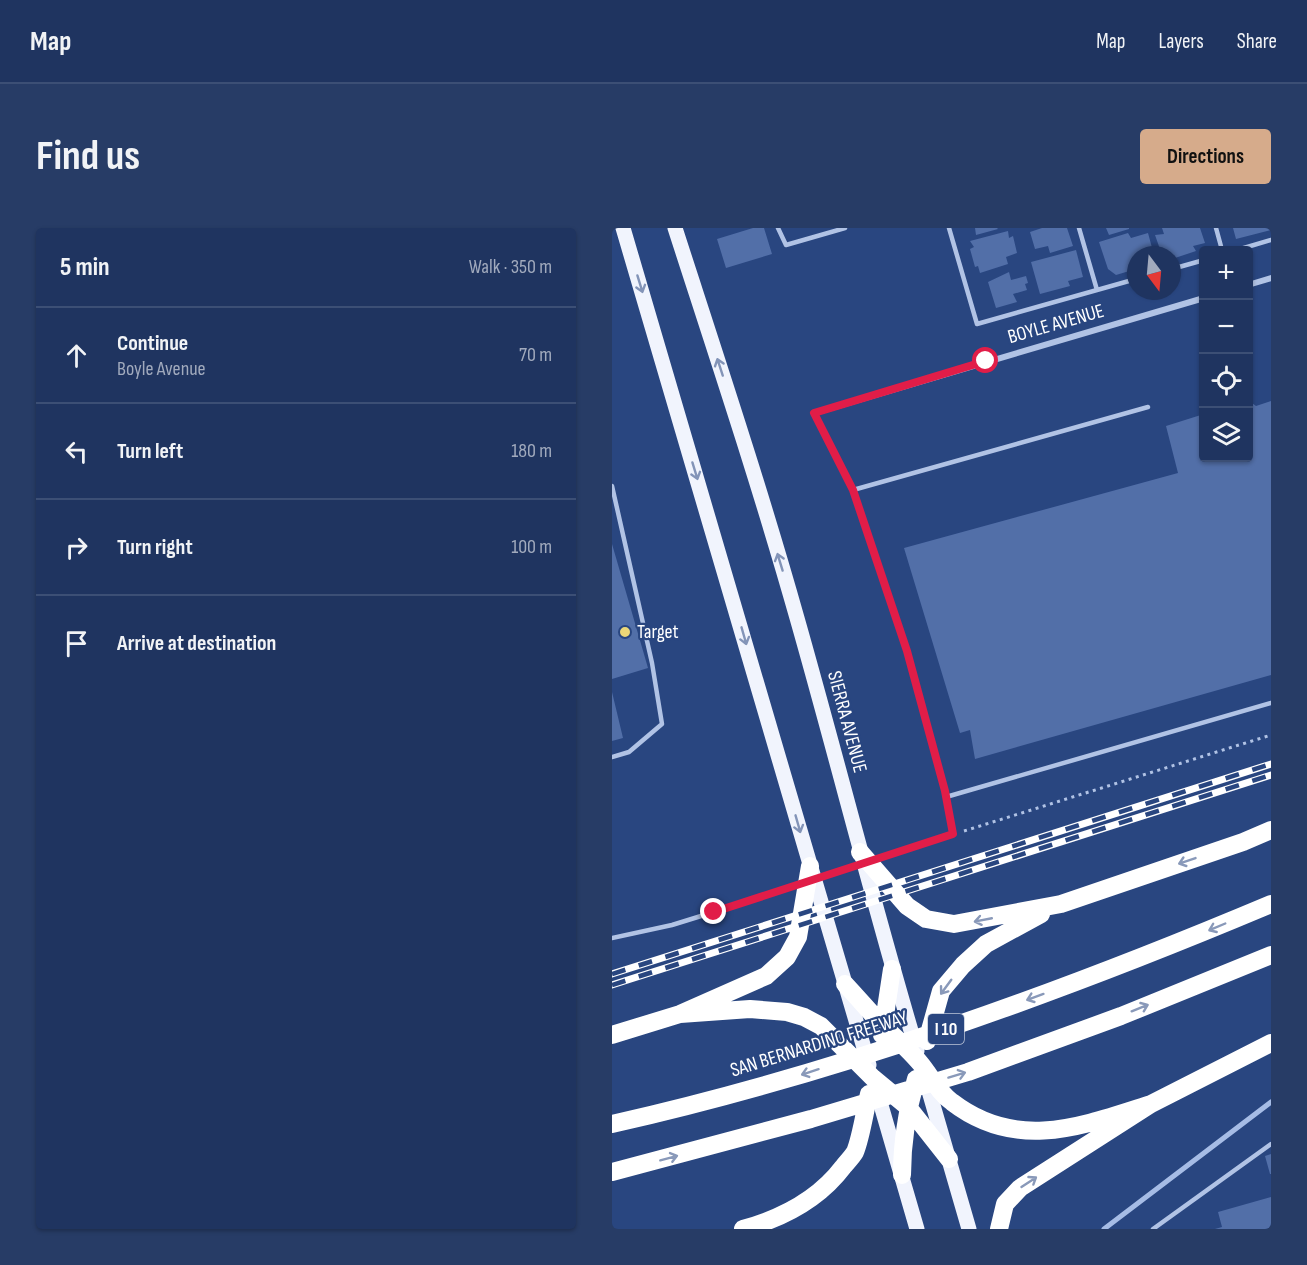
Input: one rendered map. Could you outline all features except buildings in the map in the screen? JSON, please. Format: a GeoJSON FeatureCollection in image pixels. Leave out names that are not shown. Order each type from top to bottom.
{"type":"FeatureCollection","features":[{"type":"Feature","properties":{"kind":"highway"},"geometry":{"type":"LineString","coordinates":[[856,860],[907,906],[926,919],[954,924],[1061,904],[1243,842],[1271,830]]}},
{"type":"Feature","properties":{"kind":"highway"},"geometry":{"type":"LineString","coordinates":[[612,1035],[680,1014],[766,976],[786,957],[798,937],[810,866]]}},
{"type":"Feature","properties":{"kind":"highway"},"geometry":{"type":"LineString","coordinates":[[902,1175],[902,1148],[908,1107],[941,991],[963,965],[986,944],[1061,904]]}},
{"type":"Feature","properties":{"kind":"highway","name":"SAN BERNARDINO FREEWAY"},"geometry":{"type":"LineString","coordinates":[[612,1124],[801,1075],[978,1019],[1151,955],[1271,904]]}},
{"type":"Feature","properties":{"kind":"highway","name":"I 10"},"geometry":{"type":"LineString","coordinates":[[612,1172],[811,1119],[968,1072],[1121,1016],[1271,955]]}},
{"type":"Feature","properties":{"kind":"highway"},"geometry":{"type":"LineString","coordinates":[[743,1229],[766,1223],[792,1212],[826,1186],[855,1153],[884,1026],[892,969]]}},
{"type":"Feature","properties":{"kind":"highway"},"geometry":{"type":"LineString","coordinates":[[845,984],[921,1064],[934,1084],[951,1102],[978,1119],[1013,1130],[1047,1131],[1071,1128],[1151,1104]]}},
{"type":"Feature","properties":{"kind":"highway"},"geometry":{"type":"LineString","coordinates":[[680,1014],[750,1009],[770,1010],[804,1017],[821,1026],[873,1078],[908,1107],[949,1159]]}},
{"type":"Feature","properties":{"kind":"highway"},"geometry":{"type":"LineString","coordinates":[[999,1229],[1005,1204],[1020,1188],[1151,1104],[1271,1043]]}},
{"type":"Feature","properties":{"kind":"main road"},"geometry":{"type":"LineString","coordinates":[[623,228],[917,1229]]}},
{"type":"Feature","properties":{"kind":"main road","name":"SIERRA AVENUE"},"geometry":{"type":"LineString","coordinates":[[675,228],[797,618],[856,860],[877,909],[892,969],[969,1229]]}},
{"type":"Feature","properties":{"kind":"street"},"geometry":{"type":"LineString","coordinates":[[1253,284],[1271,280]]}},
{"type":"Feature","properties":{"kind":"street","name":"BOYLE AVENUE"},"geometry":{"type":"LineString","coordinates":[[814,413],[1199,299]]}},
{"type":"Feature","properties":{"kind":"lane"},"geometry":{"type":"LineString","coordinates":[[778,228],[786,245],[846,228]]}},
{"type":"Feature","properties":{"kind":"lane"},"geometry":{"type":"LineString","coordinates":[[949,228],[977,324],[1127,282]]}},
{"type":"Feature","properties":{"kind":"lane"},"geometry":{"type":"LineString","coordinates":[[1079,228],[1097,290]]}},
{"type":"Feature","properties":{"kind":"lane"},"geometry":{"type":"LineString","coordinates":[[1216,228],[1221,246]]}},
{"type":"Feature","properties":{"kind":"lane"},"geometry":{"type":"LineString","coordinates":[[1251,246],[1271,240]]}},
{"type":"Feature","properties":{"kind":"lane"},"geometry":{"type":"LineString","coordinates":[[1181,266],[1199,261]]}},
{"type":"Feature","properties":{"kind":"lane"},"geometry":{"type":"LineString","coordinates":[[853,490],[1148,407]]}},
{"type":"Feature","properties":{"kind":"lane"},"geometry":{"type":"LineString","coordinates":[[814,413],[853,490],[907,651],[946,797],[953,834]]}},
{"type":"Feature","properties":{"kind":"lane"},"geometry":{"type":"LineString","coordinates":[[612,486],[652,663],[662,724],[629,752],[612,757]]}},
{"type":"Feature","properties":{"kind":"lane"},"geometry":{"type":"LineString","coordinates":[[946,797],[1271,703]]}},
{"type":"Feature","properties":{"kind":"lane"},"geometry":{"type":"LineString","coordinates":[[612,938],[672,925],[714,912]]}},
{"type":"Feature","properties":{"kind":"lane"},"geometry":{"type":"LineString","coordinates":[[1154,1229],[1271,1144]]}},
{"type":"Feature","properties":{"kind":"path"},"geometry":{"type":"LineString","coordinates":[[885,857],[1271,735]]}},
{"type":"Feature","properties":{"kind":"path"},"geometry":{"type":"LineString","coordinates":[[828,875],[856,860]]}},
{"type":"Feature","properties":{"kind":"path"},"geometry":{"type":"LineString","coordinates":[[714,912],[794,886]]}},
{"type":"Feature","properties":{"kind":"waterway"},"geometry":{"type":"LineString","coordinates":[[1104,1229],[1271,1102]]}},
{"type":"Feature","properties":{"kind":"railway"},"geometry":{"type":"LineString","coordinates":[[612,974],[1271,764]]}},
{"type":"Feature","properties":{"kind":"railway"},"geometry":{"type":"LineString","coordinates":[[612,985],[1271,775]]}},
{"type":"Feature","properties":{"kind":"place","name":"Target"},"geometry":{"type":"Point","coordinates":[625,632]}},
{"type":"Feature","properties":{"kind":"route"},"geometry":{"type":"LineString","coordinates":[[714,912],[953,834],[945,791],[907,651],[853,490],[814,413],[986,361]]}}]}
